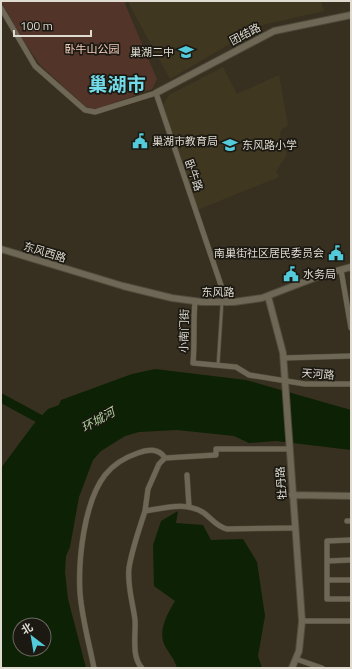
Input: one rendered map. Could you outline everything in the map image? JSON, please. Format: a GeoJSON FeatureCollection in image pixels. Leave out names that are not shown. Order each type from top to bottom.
{"type":"FeatureCollection","features":[{"type":"Feature","properties":{"kind":"street"},"geometry":{"type":"LineString","coordinates":[[1,8],[35,66],[85,110],[95,112],[156,93]]}},
{"type":"Feature","properties":{"kind":"street","name":"团结路"},"geometry":{"type":"LineString","coordinates":[[156,93],[274,31],[351,15]]}},
{"type":"Feature","properties":{"kind":"street","name":"卧牛路"},"geometry":{"type":"LineString","coordinates":[[156,93],[224,303]]}},
{"type":"Feature","properties":{"kind":"street","name":"东风西路"},"geometry":{"type":"LineString","coordinates":[[1,248],[83,274]]}},
{"type":"Feature","properties":{"kind":"street","name":"东风路"},"geometry":{"type":"LineString","coordinates":[[83,274],[155,294],[195,302],[224,303],[268,296],[351,267]]}},
{"type":"Feature","properties":{"kind":"street"},"geometry":{"type":"LineString","coordinates":[[341,270],[351,328]]}},
{"type":"Feature","properties":{"kind":"street","name":"牡丹路"},"geometry":{"type":"LineString","coordinates":[[268,296],[281,342],[283,358],[302,622],[300,644],[292,668]]}},
{"type":"Feature","properties":{"kind":"street","name":"小南门街"},"geometry":{"type":"LineString","coordinates":[[195,302],[193,322],[195,339],[194,363],[237,367],[249,376],[284,380]]}},
{"type":"Feature","properties":{"kind":"street"},"geometry":{"type":"LineString","coordinates":[[283,358],[351,356]]}},
{"type":"Feature","properties":{"kind":"street","name":"天河路"},"geometry":{"type":"LineString","coordinates":[[284,380],[320,385],[351,384]]}},
{"type":"Feature","properties":{"kind":"street"},"geometry":{"type":"LineString","coordinates":[[142,668],[137,660],[134,636],[135,624],[129,577],[132,554],[146,511],[146,496],[159,464],[165,458],[216,455],[216,449],[289,449]]}},
{"type":"Feature","properties":{"kind":"street"},"geometry":{"type":"LineString","coordinates":[[94,668],[80,587],[82,552],[92,498],[107,472],[128,458],[140,452],[152,450],[159,452],[165,458]]}},
{"type":"Feature","properties":{"kind":"street"},"geometry":{"type":"LineString","coordinates":[[187,475],[188,507]]}},
{"type":"Feature","properties":{"kind":"street"},"geometry":{"type":"LineString","coordinates":[[292,495],[351,496]]}},
{"type":"Feature","properties":{"kind":"street"},"geometry":{"type":"LineString","coordinates":[[146,511],[173,506],[188,507],[201,511],[224,528],[295,528]]}},
{"type":"Feature","properties":{"kind":"street"},"geometry":{"type":"LineString","coordinates":[[351,540],[326,541],[327,599],[351,598]]}},
{"type":"Feature","properties":{"kind":"street"},"geometry":{"type":"LineString","coordinates":[[327,561],[351,560]]}},
{"type":"Feature","properties":{"kind":"street"},"geometry":{"type":"LineString","coordinates":[[327,580],[351,580]]}},
{"type":"Feature","properties":{"kind":"street"},"geometry":{"type":"LineString","coordinates":[[302,622],[351,621]]}},
{"type":"Feature","properties":{"kind":"street"},"geometry":{"type":"LineString","coordinates":[[296,659],[322,668]]}},
{"type":"Feature","properties":{"kind":"lane"},"geometry":{"type":"LineString","coordinates":[[218,366],[224,303]]}},
{"type":"Feature","properties":{"kind":"shaded area","name":"巢湖二中"},"geometry":{"type":"Polygon","coordinates":[[[130,1],[321,1],[324,11],[262,25],[170,79],[129,4],[130,1]]]}},
{"type":"Feature","properties":{"kind":"shaded area","name":"东风路小学"},"geometry":{"type":"Polygon","coordinates":[[[223,67],[237,94],[279,75],[288,125],[282,129],[280,134],[287,155],[276,171],[279,177],[197,210],[163,105],[169,95],[223,67]]]}},
{"type":"Feature","properties":{"kind":"green space","name":"卧牛山公园"},"geometry":{"type":"Polygon","coordinates":[[[1,1],[126,1],[125,4],[157,79],[152,89],[101,108],[93,109],[85,106],[40,65],[23,40],[1,1]]]}},
{"type":"Feature","properties":{"kind":"water","name":"环城河"},"geometry":{"type":"Polygon","coordinates":[[[155,369],[246,380],[351,410],[351,450],[276,441],[249,443],[234,436],[177,430],[139,432],[125,436],[101,451],[93,460],[79,497],[70,547],[66,556],[65,572],[68,599],[86,668],[1,668],[1,468],[33,425],[48,409],[59,405],[61,400],[132,374],[155,369]]]}},
{"type":"Feature","properties":{"kind":"water"},"geometry":{"type":"Polygon","coordinates":[[[178,511],[176,523],[203,525],[211,540],[243,539],[257,562],[265,616],[258,656],[262,668],[177,668],[165,646],[162,634],[164,622],[175,601],[154,586],[153,545],[161,521],[178,511]]]}},
{"type":"Feature","properties":{"kind":"waterway"},"geometry":{"type":"LineString","coordinates":[[1,398],[49,424]]}},
{"type":"Feature","properties":{"kind":"place","name":"巢湖二中"},"geometry":{"type":"Point","coordinates":[186,52]}},
{"type":"Feature","properties":{"kind":"place","name":"巢湖市教育局"},"geometry":{"type":"Point","coordinates":[140,141]}},
{"type":"Feature","properties":{"kind":"place","name":"东风路小学"},"geometry":{"type":"Point","coordinates":[230,145]}},
{"type":"Feature","properties":{"kind":"place","name":"南巢街社区居民委员会"},"geometry":{"type":"Point","coordinates":[336,253]}},
{"type":"Feature","properties":{"kind":"place","name":"水务局"},"geometry":{"type":"Point","coordinates":[291,274]}},
{"type":"Feature","properties":{"kind":"district","name":"巢湖市"},"geometry":{"type":"Point","coordinates":[117,84]}}]}
